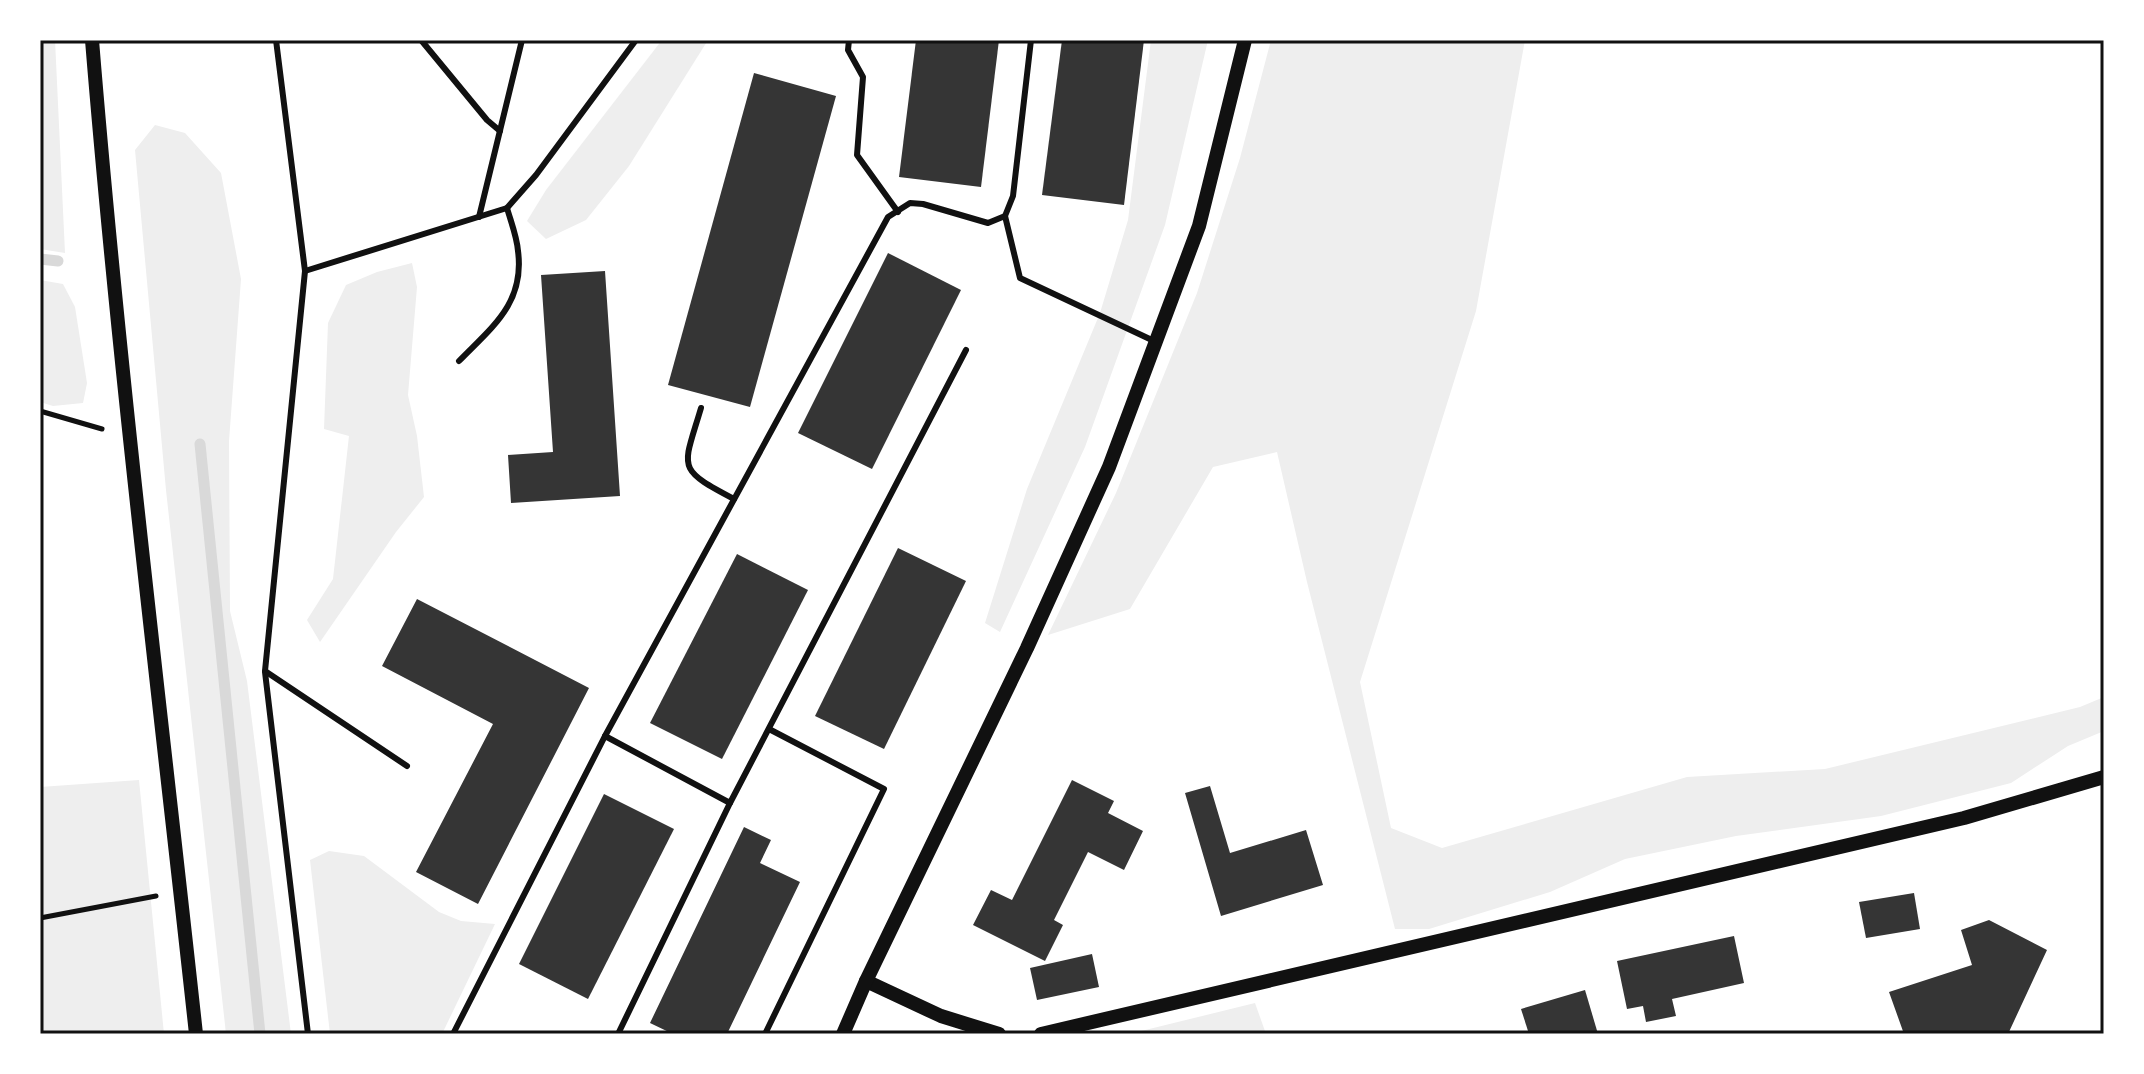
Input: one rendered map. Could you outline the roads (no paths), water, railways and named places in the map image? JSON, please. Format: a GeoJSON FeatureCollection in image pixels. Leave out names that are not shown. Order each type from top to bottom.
{"type":"FeatureCollection","features":[{"type":"Feature","properties":{"kind":"street"},"geometry":{"type":"LineString","coordinates":[[92,40],[130,436],[196,1034]]}},
{"type":"Feature","properties":{"kind":"street"},"geometry":{"type":"LineString","coordinates":[[843,1034],[1027,648],[1109,467],[1199,226],[1245,40]]}},
{"type":"Feature","properties":{"kind":"street"},"geometry":{"type":"LineString","coordinates":[[1041,1034],[1949,822],[2104,777]]}},
{"type":"Feature","properties":{"kind":"street"},"geometry":{"type":"LineString","coordinates":[[866,981],[941,1016],[999,1034]]}},
{"type":"Feature","properties":{"kind":"lane"},"geometry":{"type":"LineString","coordinates":[[276,40],[305,271],[265,671],[308,1034]]}},
{"type":"Feature","properties":{"kind":"lane"},"geometry":{"type":"LineString","coordinates":[[421,40],[487,120],[500,131]]}},
{"type":"Feature","properties":{"kind":"lane"},"geometry":{"type":"LineString","coordinates":[[479,217],[522,40]]}},
{"type":"Feature","properties":{"kind":"lane"},"geometry":{"type":"LineString","coordinates":[[305,271],[507,208],[536,175],[636,40]]}},
{"type":"Feature","properties":{"kind":"lane"},"geometry":{"type":"LineString","coordinates":[[849,40],[848,50],[863,77],[857,155],[898,212]]}},
{"type":"Feature","properties":{"kind":"lane"},"geometry":{"type":"LineString","coordinates":[[1031,40],[1013,196],[1005,216],[1020,278],[1156,342]]}},
{"type":"Feature","properties":{"kind":"lane"},"geometry":{"type":"LineString","coordinates":[[453,1034],[605,736],[888,217],[910,203],[988,223],[1005,216]]}},
{"type":"Feature","properties":{"kind":"lane"},"geometry":{"type":"LineString","coordinates":[[459,361],[504,314],[516,292],[519,251],[507,208]]}},
{"type":"Feature","properties":{"kind":"lane"},"geometry":{"type":"LineString","coordinates":[[618,1034],[730,803],[966,350]]}},
{"type":"Feature","properties":{"kind":"lane"},"geometry":{"type":"LineString","coordinates":[[701,408],[686,458],[690,472],[734,499]]}},
{"type":"Feature","properties":{"kind":"lane"},"geometry":{"type":"LineString","coordinates":[[265,671],[407,766]]}},
{"type":"Feature","properties":{"kind":"lane"},"geometry":{"type":"LineString","coordinates":[[765,1034],[884,789],[769,729]]}},
{"type":"Feature","properties":{"kind":"lane"},"geometry":{"type":"LineString","coordinates":[[605,736],[730,803]]}},
{"type":"Feature","properties":{"kind":"waterway"},"geometry":{"type":"LineString","coordinates":[[40,259],[58,261]]}},
{"type":"Feature","properties":{"kind":"waterway"},"geometry":{"type":"LineString","coordinates":[[200,444],[260,1034]]}}]}
